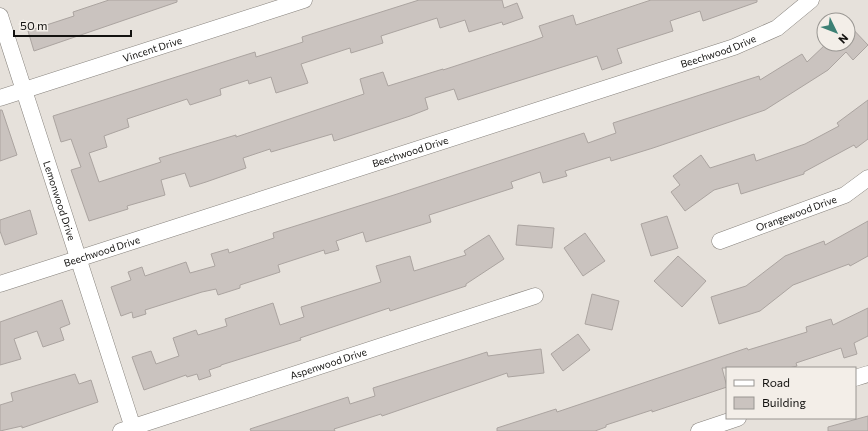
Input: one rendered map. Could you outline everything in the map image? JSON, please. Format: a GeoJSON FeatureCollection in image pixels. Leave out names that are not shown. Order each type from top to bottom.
{"type":"FeatureCollection","features":[{"type":"Feature","properties":{"kind":"street","name":"Vincent Drive"},"geometry":{"type":"LineString","coordinates":[[0,98],[304,0]]}},
{"type":"Feature","properties":{"kind":"street","name":"Beechwood Drive"},"geometry":{"type":"LineString","coordinates":[[0,284],[734,47],[777,28],[811,0]]}},
{"type":"Feature","properties":{"kind":"street","name":"Lemonwood Drive"},"geometry":{"type":"LineString","coordinates":[[0,16],[77,259],[129,430]]}},
{"type":"Feature","properties":{"kind":"street","name":"Orangewood Drive"},"geometry":{"type":"LineString","coordinates":[[720,241],[845,195],[868,178]]}},
{"type":"Feature","properties":{"kind":"street","name":"Aspenwood Drive"},"geometry":{"type":"LineString","coordinates":[[129,430],[535,296]]}},
{"type":"Feature","properties":{"kind":"street"},"geometry":{"type":"LineString","coordinates":[[856,378],[868,374]]}},
{"type":"Feature","properties":{"kind":"street"},"geometry":{"type":"LineString","coordinates":[[699,431],[735,419]]}},
{"type":"Feature","properties":{"kind":"building"},"geometry":{"type":"Polygon","coordinates":[[[109,0],[177,0],[177,2],[34,51],[28,31],[74,16],[73,12],[109,0]]]}},
{"type":"Feature","properties":{"kind":"building"},"geometry":{"type":"Polygon","coordinates":[[[419,0],[502,0],[504,8],[517,3],[523,18],[503,25],[502,22],[469,32],[465,20],[440,28],[437,18],[381,36],[383,43],[351,53],[350,48],[301,64],[308,83],[276,93],[271,77],[249,84],[248,80],[220,89],[221,95],[190,105],[187,99],[127,119],[129,127],[104,136],[107,147],[89,153],[99,182],[161,162],[159,158],[236,135],[236,137],[364,94],[360,79],[383,72],[388,86],[532,41],[543,37],[539,26],[573,15],[576,25],[651,0],[757,0],[757,2],[703,21],[700,11],[670,21],[673,31],[617,49],[622,63],[602,70],[597,56],[458,100],[454,89],[425,98],[428,109],[410,116],[334,141],[332,134],[271,152],[270,149],[243,158],[246,168],[190,187],[185,173],[161,180],[165,195],[127,206],[128,209],[89,221],[71,170],[81,167],[71,139],[61,142],[53,116],[255,52],[256,57],[303,42],[302,37],[419,0]]]}},
{"type":"Feature","properties":{"kind":"building"},"geometry":{"type":"Polygon","coordinates":[[[856,32],[868,45],[853,60],[846,52],[856,52],[856,32]]]}},
{"type":"Feature","properties":{"kind":"building"},"geometry":{"type":"Polygon","coordinates":[[[818,52],[846,52],[828,70],[765,110],[611,161],[610,157],[565,171],[567,176],[543,183],[540,172],[511,182],[513,188],[429,215],[431,222],[366,242],[363,232],[336,241],[339,250],[325,254],[324,250],[278,265],[280,272],[240,285],[240,288],[218,295],[216,289],[202,292],[145,310],[146,314],[133,318],[132,312],[121,316],[111,287],[131,280],[128,272],[142,267],[145,276],[186,262],[190,273],[215,266],[211,254],[228,249],[229,253],[274,238],[273,233],[584,133],[588,143],[616,133],[613,123],[759,76],[760,80],[802,54],[807,62],[818,52]]]}},
{"type":"Feature","properties":{"kind":"building"},"geometry":{"type":"Polygon","coordinates":[[[868,100],[868,139],[856,148],[854,145],[804,172],[804,174],[741,194],[738,183],[714,190],[685,211],[671,192],[680,185],[673,176],[701,155],[710,168],[754,154],[756,161],[805,144],[839,126],[837,123],[868,100]]]}},
{"type":"Feature","properties":{"kind":"building"},"geometry":{"type":"Polygon","coordinates":[[[0,110],[2,110],[17,155],[0,161],[0,110]]]}},
{"type":"Feature","properties":{"kind":"building"},"geometry":{"type":"Polygon","coordinates":[[[30,210],[37,234],[5,245],[0,231],[0,220],[30,210]]]}},
{"type":"Feature","properties":{"kind":"building"},"geometry":{"type":"Polygon","coordinates":[[[667,216],[678,248],[651,256],[641,224],[667,216]]]}},
{"type":"Feature","properties":{"kind":"building"},"geometry":{"type":"Polygon","coordinates":[[[868,221],[868,256],[850,266],[849,264],[793,285],[760,311],[719,324],[711,297],[746,286],[785,256],[824,241],[825,245],[868,221]]]}},
{"type":"Feature","properties":{"kind":"building"},"geometry":{"type":"Polygon","coordinates":[[[518,225],[554,228],[552,248],[516,245],[518,225]]]}},
{"type":"Feature","properties":{"kind":"building"},"geometry":{"type":"Polygon","coordinates":[[[585,233],[605,261],[583,276],[564,248],[585,233]]]}},
{"type":"Feature","properties":{"kind":"building"},"geometry":{"type":"Polygon","coordinates":[[[489,235],[504,259],[466,284],[466,286],[390,311],[389,308],[300,338],[301,340],[221,365],[209,370],[211,376],[199,380],[197,374],[187,377],[186,375],[144,390],[132,357],[151,351],[156,364],[179,356],[173,338],[196,330],[198,335],[227,326],[225,319],[273,303],[280,325],[304,317],[301,307],[381,282],[376,266],[410,256],[414,271],[466,255],[464,251],[489,235]]]}},
{"type":"Feature","properties":{"kind":"building"},"geometry":{"type":"Polygon","coordinates":[[[678,256],[706,281],[682,307],[654,281],[678,256]]]}},
{"type":"Feature","properties":{"kind":"building"},"geometry":{"type":"Polygon","coordinates":[[[592,294],[619,301],[612,330],[585,324],[592,294]]]}},
{"type":"Feature","properties":{"kind":"building"},"geometry":{"type":"Polygon","coordinates":[[[62,300],[70,324],[60,328],[64,340],[43,347],[37,331],[14,339],[21,359],[0,365],[0,322],[62,300]]]}},
{"type":"Feature","properties":{"kind":"building"},"geometry":{"type":"Polygon","coordinates":[[[868,308],[868,336],[854,343],[857,354],[844,358],[841,348],[796,363],[797,366],[793,367],[722,368],[726,387],[652,412],[652,410],[606,425],[606,427],[595,431],[497,431],[497,428],[556,409],[557,412],[747,348],[748,350],[807,332],[806,327],[831,319],[833,325],[868,308]]]}},
{"type":"Feature","properties":{"kind":"building"},"geometry":{"type":"Polygon","coordinates":[[[578,334],[590,350],[563,371],[551,354],[578,334]]]}},
{"type":"Feature","properties":{"kind":"building"},"geometry":{"type":"Polygon","coordinates":[[[541,349],[544,373],[508,377],[507,373],[382,416],[381,414],[334,429],[335,431],[251,431],[250,429],[348,397],[350,404],[375,396],[373,388],[487,352],[488,356],[541,349]]]}},
{"type":"Feature","properties":{"kind":"building"},"geometry":{"type":"Polygon","coordinates":[[[75,374],[79,384],[91,380],[98,402],[22,428],[22,426],[0,431],[0,405],[13,401],[11,393],[75,374]]]}},
{"type":"Feature","properties":{"kind":"building"},"geometry":{"type":"Polygon","coordinates":[[[868,416],[868,431],[828,431],[828,427],[868,416]]]}}]}
